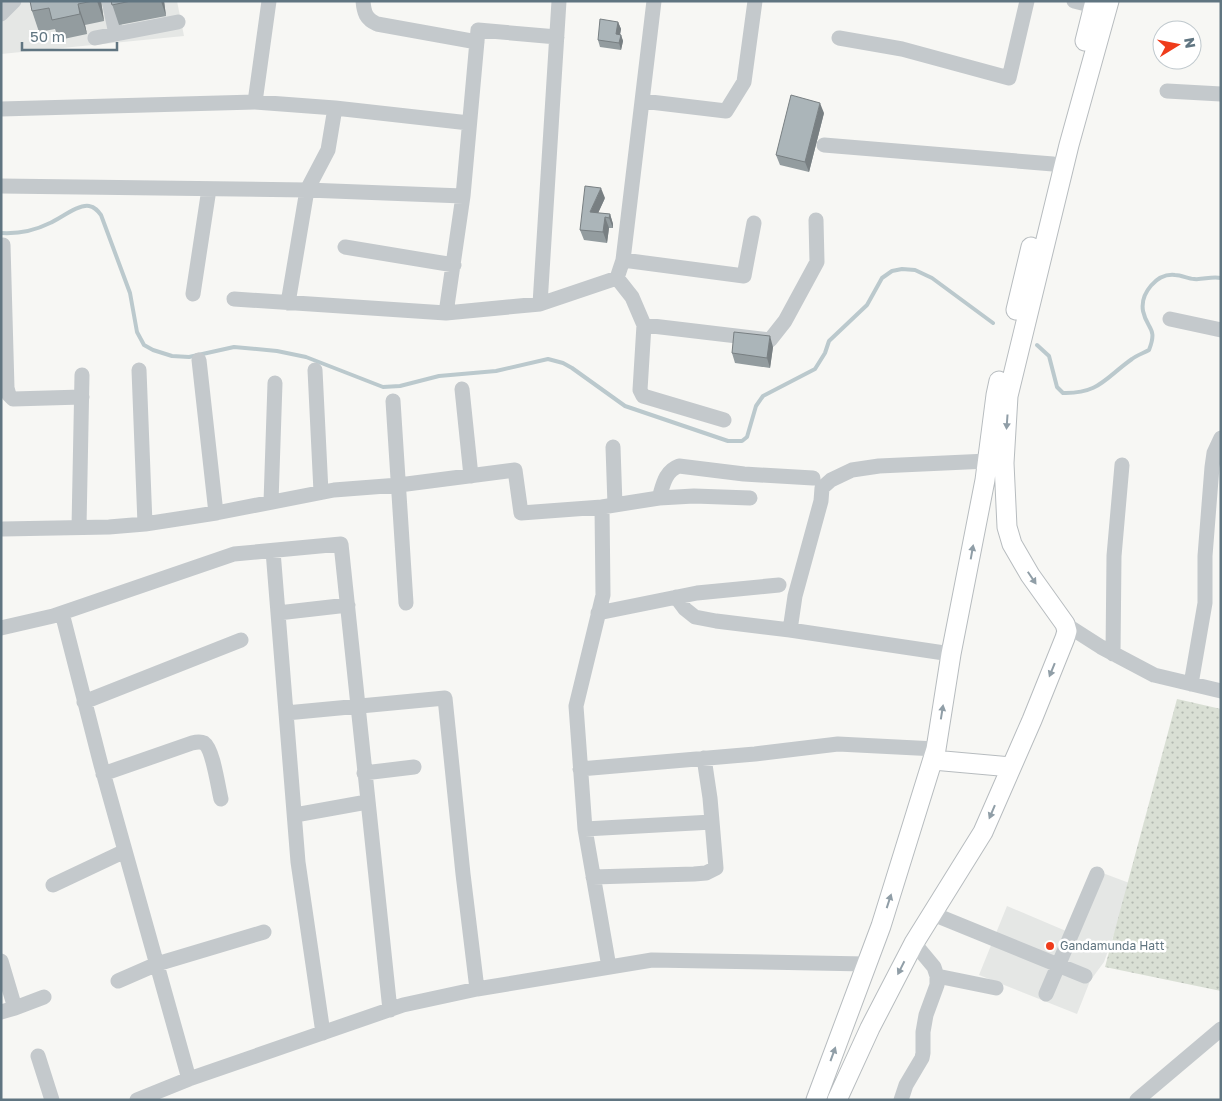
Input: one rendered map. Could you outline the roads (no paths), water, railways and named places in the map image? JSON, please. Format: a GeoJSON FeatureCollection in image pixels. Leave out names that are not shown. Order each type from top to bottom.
{"type":"FeatureCollection","features":[{"type":"Feature","properties":{"kind":"main road"},"geometry":{"type":"LineString","coordinates":[[816,1100],[884,917],[935,754],[951,654],[970,563],[988,461],[996,395],[1053,164],[1099,3]]}},
{"type":"Feature","properties":{"kind":"main road"},"geometry":{"type":"LineString","coordinates":[[837,1100],[870,1028],[914,943],[983,832],[1061,649],[1066,631],[1065,624],[1030,575],[1012,544],[1007,527],[1004,463],[1008,396],[1069,145],[1099,3]]}},
{"type":"Feature","properties":{"kind":"main road"},"geometry":{"type":"LineString","coordinates":[[935,754],[1011,768]]}},
{"type":"Feature","properties":{"kind":"street"},"geometry":{"type":"LineString","coordinates":[[1,14],[14,1]]}},
{"type":"Feature","properties":{"kind":"street"},"geometry":{"type":"LineString","coordinates":[[109,1],[116,34]]}},
{"type":"Feature","properties":{"kind":"street"},"geometry":{"type":"LineString","coordinates":[[255,102],[269,1]]}},
{"type":"Feature","properties":{"kind":"street"},"geometry":{"type":"LineString","coordinates":[[363,1],[364,13],[369,20],[377,24],[477,42]]}},
{"type":"Feature","properties":{"kind":"street"},"geometry":{"type":"LineString","coordinates":[[540,304],[559,1]]}},
{"type":"Feature","properties":{"kind":"street"},"geometry":{"type":"LineString","coordinates":[[617,278],[623,260],[654,1]]}},
{"type":"Feature","properties":{"kind":"street"},"geometry":{"type":"LineString","coordinates":[[642,101],[726,111],[744,82],[755,1]]}},
{"type":"Feature","properties":{"kind":"street"},"geometry":{"type":"LineString","coordinates":[[839,38],[902,49],[1009,78],[1027,1]]}},
{"type":"Feature","properties":{"kind":"street"},"geometry":{"type":"LineString","coordinates":[[1074,1],[1099,3]]}},
{"type":"Feature","properties":{"kind":"street"},"geometry":{"type":"LineString","coordinates":[[95,38],[178,22]]}},
{"type":"Feature","properties":{"kind":"street"},"geometry":{"type":"LineString","coordinates":[[446,313],[463,196],[478,30],[557,37]]}},
{"type":"Feature","properties":{"kind":"street"},"geometry":{"type":"LineString","coordinates":[[1167,91],[1221,94]]}},
{"type":"Feature","properties":{"kind":"street"},"geometry":{"type":"LineString","coordinates":[[1,109],[255,102],[335,108],[469,123]]}},
{"type":"Feature","properties":{"kind":"street"},"geometry":{"type":"LineString","coordinates":[[288,302],[307,190],[328,150],[335,108]]}},
{"type":"Feature","properties":{"kind":"street"},"geometry":{"type":"LineString","coordinates":[[824,145],[1053,164]]}},
{"type":"Feature","properties":{"kind":"street"},"geometry":{"type":"LineString","coordinates":[[1,186],[307,190],[463,196]]}},
{"type":"Feature","properties":{"kind":"street"},"geometry":{"type":"LineString","coordinates":[[192,294],[209,189]]}},
{"type":"Feature","properties":{"kind":"street"},"geometry":{"type":"LineString","coordinates":[[644,325],[770,340],[785,321],[817,262],[816,220]]}},
{"type":"Feature","properties":{"kind":"street"},"geometry":{"type":"LineString","coordinates":[[623,260],[744,276],[754,223]]}},
{"type":"Feature","properties":{"kind":"street"},"geometry":{"type":"LineString","coordinates":[[345,247],[454,265]]}},
{"type":"Feature","properties":{"kind":"street"},"geometry":{"type":"LineString","coordinates":[[3,255],[7,388],[9,395],[14,399],[82,397]]}},
{"type":"Feature","properties":{"kind":"street"},"geometry":{"type":"LineString","coordinates":[[234,299],[446,313],[540,304],[617,278]]}},
{"type":"Feature","properties":{"kind":"street"},"geometry":{"type":"LineString","coordinates":[[617,278],[632,297],[644,325],[640,390],[643,396],[724,420]]}},
{"type":"Feature","properties":{"kind":"street"},"geometry":{"type":"LineString","coordinates":[[1170,319],[1221,330]]}},
{"type":"Feature","properties":{"kind":"street"},"geometry":{"type":"LineString","coordinates":[[200,360],[216,513]]}},
{"type":"Feature","properties":{"kind":"street"},"geometry":{"type":"LineString","coordinates":[[140,370],[145,524]]}},
{"type":"Feature","properties":{"kind":"street"},"geometry":{"type":"LineString","coordinates":[[315,370],[321,492]]}},
{"type":"Feature","properties":{"kind":"street"},"geometry":{"type":"LineString","coordinates":[[80,527],[82,374]]}},
{"type":"Feature","properties":{"kind":"street"},"geometry":{"type":"LineString","coordinates":[[271,502],[275,383]]}},
{"type":"Feature","properties":{"kind":"street"},"geometry":{"type":"LineString","coordinates":[[462,390],[470,476]]}},
{"type":"Feature","properties":{"kind":"street"},"geometry":{"type":"LineString","coordinates":[[393,400],[406,603]]}},
{"type":"Feature","properties":{"kind":"street"},"geometry":{"type":"LineString","coordinates":[[1191,684],[1205,604],[1205,556],[1212,466],[1214,454],[1221,438]]}},
{"type":"Feature","properties":{"kind":"street"},"geometry":{"type":"LineString","coordinates":[[609,967],[586,829],[576,706],[603,595],[613,447]]}},
{"type":"Feature","properties":{"kind":"street"},"geometry":{"type":"LineString","coordinates":[[790,630],[795,596],[822,488],[831,480],[852,470],[879,466],[988,461]]}},
{"type":"Feature","properties":{"kind":"street"},"geometry":{"type":"LineString","coordinates":[[1113,654],[1114,556],[1122,465]]}},
{"type":"Feature","properties":{"kind":"street"},"geometry":{"type":"LineString","coordinates":[[659,498],[667,474],[673,468],[679,466],[744,474],[813,478]]}},
{"type":"Feature","properties":{"kind":"street"},"geometry":{"type":"LineString","coordinates":[[3,529],[109,527],[145,524],[216,513],[321,492],[515,470],[520,513],[609,506],[659,498],[694,496],[750,498]]}},
{"type":"Feature","properties":{"kind":"street"},"geometry":{"type":"LineString","coordinates":[[1,628],[62,613],[234,554],[341,544],[390,1010]]}},
{"type":"Feature","properties":{"kind":"street"},"geometry":{"type":"LineString","coordinates":[[273,551],[298,862],[323,1033]]}},
{"type":"Feature","properties":{"kind":"street"},"geometry":{"type":"LineString","coordinates":[[598,613],[697,593],[779,585]]}},
{"type":"Feature","properties":{"kind":"street"},"geometry":{"type":"LineString","coordinates":[[676,598],[686,610],[696,617],[951,654]]}},
{"type":"Feature","properties":{"kind":"street"},"geometry":{"type":"LineString","coordinates":[[278,613],[348,605]]}},
{"type":"Feature","properties":{"kind":"street"},"geometry":{"type":"LineString","coordinates":[[62,613],[103,774],[189,1079]]}},
{"type":"Feature","properties":{"kind":"street"},"geometry":{"type":"LineString","coordinates":[[1065,624],[1113,654],[1154,675],[1221,691]]}},
{"type":"Feature","properties":{"kind":"street"},"geometry":{"type":"LineString","coordinates":[[84,702],[241,640]]}},
{"type":"Feature","properties":{"kind":"street"},"geometry":{"type":"LineString","coordinates":[[286,713],[445,698],[477,989]]}},
{"type":"Feature","properties":{"kind":"street"},"geometry":{"type":"LineString","coordinates":[[103,774],[192,743],[200,742],[205,744],[210,752],[221,800]]}},
{"type":"Feature","properties":{"kind":"street"},"geometry":{"type":"LineString","coordinates":[[580,769],[838,744],[935,754]]}},
{"type":"Feature","properties":{"kind":"street"},"geometry":{"type":"LineString","coordinates":[[593,877],[706,873],[716,868],[704,758]]}},
{"type":"Feature","properties":{"kind":"street"},"geometry":{"type":"LineString","coordinates":[[364,773],[414,767]]}},
{"type":"Feature","properties":{"kind":"street"},"geometry":{"type":"LineString","coordinates":[[295,815],[367,802]]}},
{"type":"Feature","properties":{"kind":"street"},"geometry":{"type":"LineString","coordinates":[[586,829],[712,822]]}},
{"type":"Feature","properties":{"kind":"street"},"geometry":{"type":"LineString","coordinates":[[53,885],[125,851]]}},
{"type":"Feature","properties":{"kind":"street"},"geometry":{"type":"LineString","coordinates":[[1046,994],[1097,874]]}},
{"type":"Feature","properties":{"kind":"street"},"geometry":{"type":"LineString","coordinates":[[933,914],[1085,976]]}},
{"type":"Feature","properties":{"kind":"street"},"geometry":{"type":"LineString","coordinates":[[118,981],[157,964],[264,932]]}},
{"type":"Feature","properties":{"kind":"street"},"geometry":{"type":"LineString","coordinates":[[901,1100],[906,1084],[922,1058],[922,1032],[937,985],[934,967],[914,943]]}},
{"type":"Feature","properties":{"kind":"street"},"geometry":{"type":"LineString","coordinates":[[137,1100],[189,1079],[390,1010],[477,989],[652,960],[866,964]]}},
{"type":"Feature","properties":{"kind":"street"},"geometry":{"type":"LineString","coordinates":[[1,961],[8,1010],[44,997]]}},
{"type":"Feature","properties":{"kind":"street"},"geometry":{"type":"LineString","coordinates":[[937,976],[996,988]]}},
{"type":"Feature","properties":{"kind":"street"},"geometry":{"type":"LineString","coordinates":[[1137,1100],[1221,1029]]}},
{"type":"Feature","properties":{"kind":"street"},"geometry":{"type":"LineString","coordinates":[[38,1056],[52,1100]]}},
{"type":"Feature","properties":{"kind":"waterway"},"geometry":{"type":"LineString","coordinates":[[1,233],[32,230],[80,207],[89,206],[95,208],[101,215],[130,293],[137,332],[144,345],[172,356],[189,357],[234,347],[277,351],[306,357],[383,387],[400,386],[439,376],[496,371],[548,359],[563,363],[572,368],[625,406],[728,441],[742,441],[747,437],[756,406],[763,396],[815,369],[825,353],[829,341],[867,305],[882,278],[892,271],[902,269],[915,270],[932,278],[993,323]]}},
{"type":"Feature","properties":{"kind":"waterway"},"geometry":{"type":"LineString","coordinates":[[1037,345],[1049,356],[1057,387],[1063,393],[1075,393],[1094,388],[1134,358],[1149,350],[1152,333],[1143,311],[1143,304],[1147,291],[1156,281],[1168,275],[1178,275],[1194,279],[1221,278]]}},
{"type":"Feature","properties":{"kind":"place","name":"Gandamunda Hatt"},"geometry":{"type":"Point","coordinates":[1050,946]}}]}
